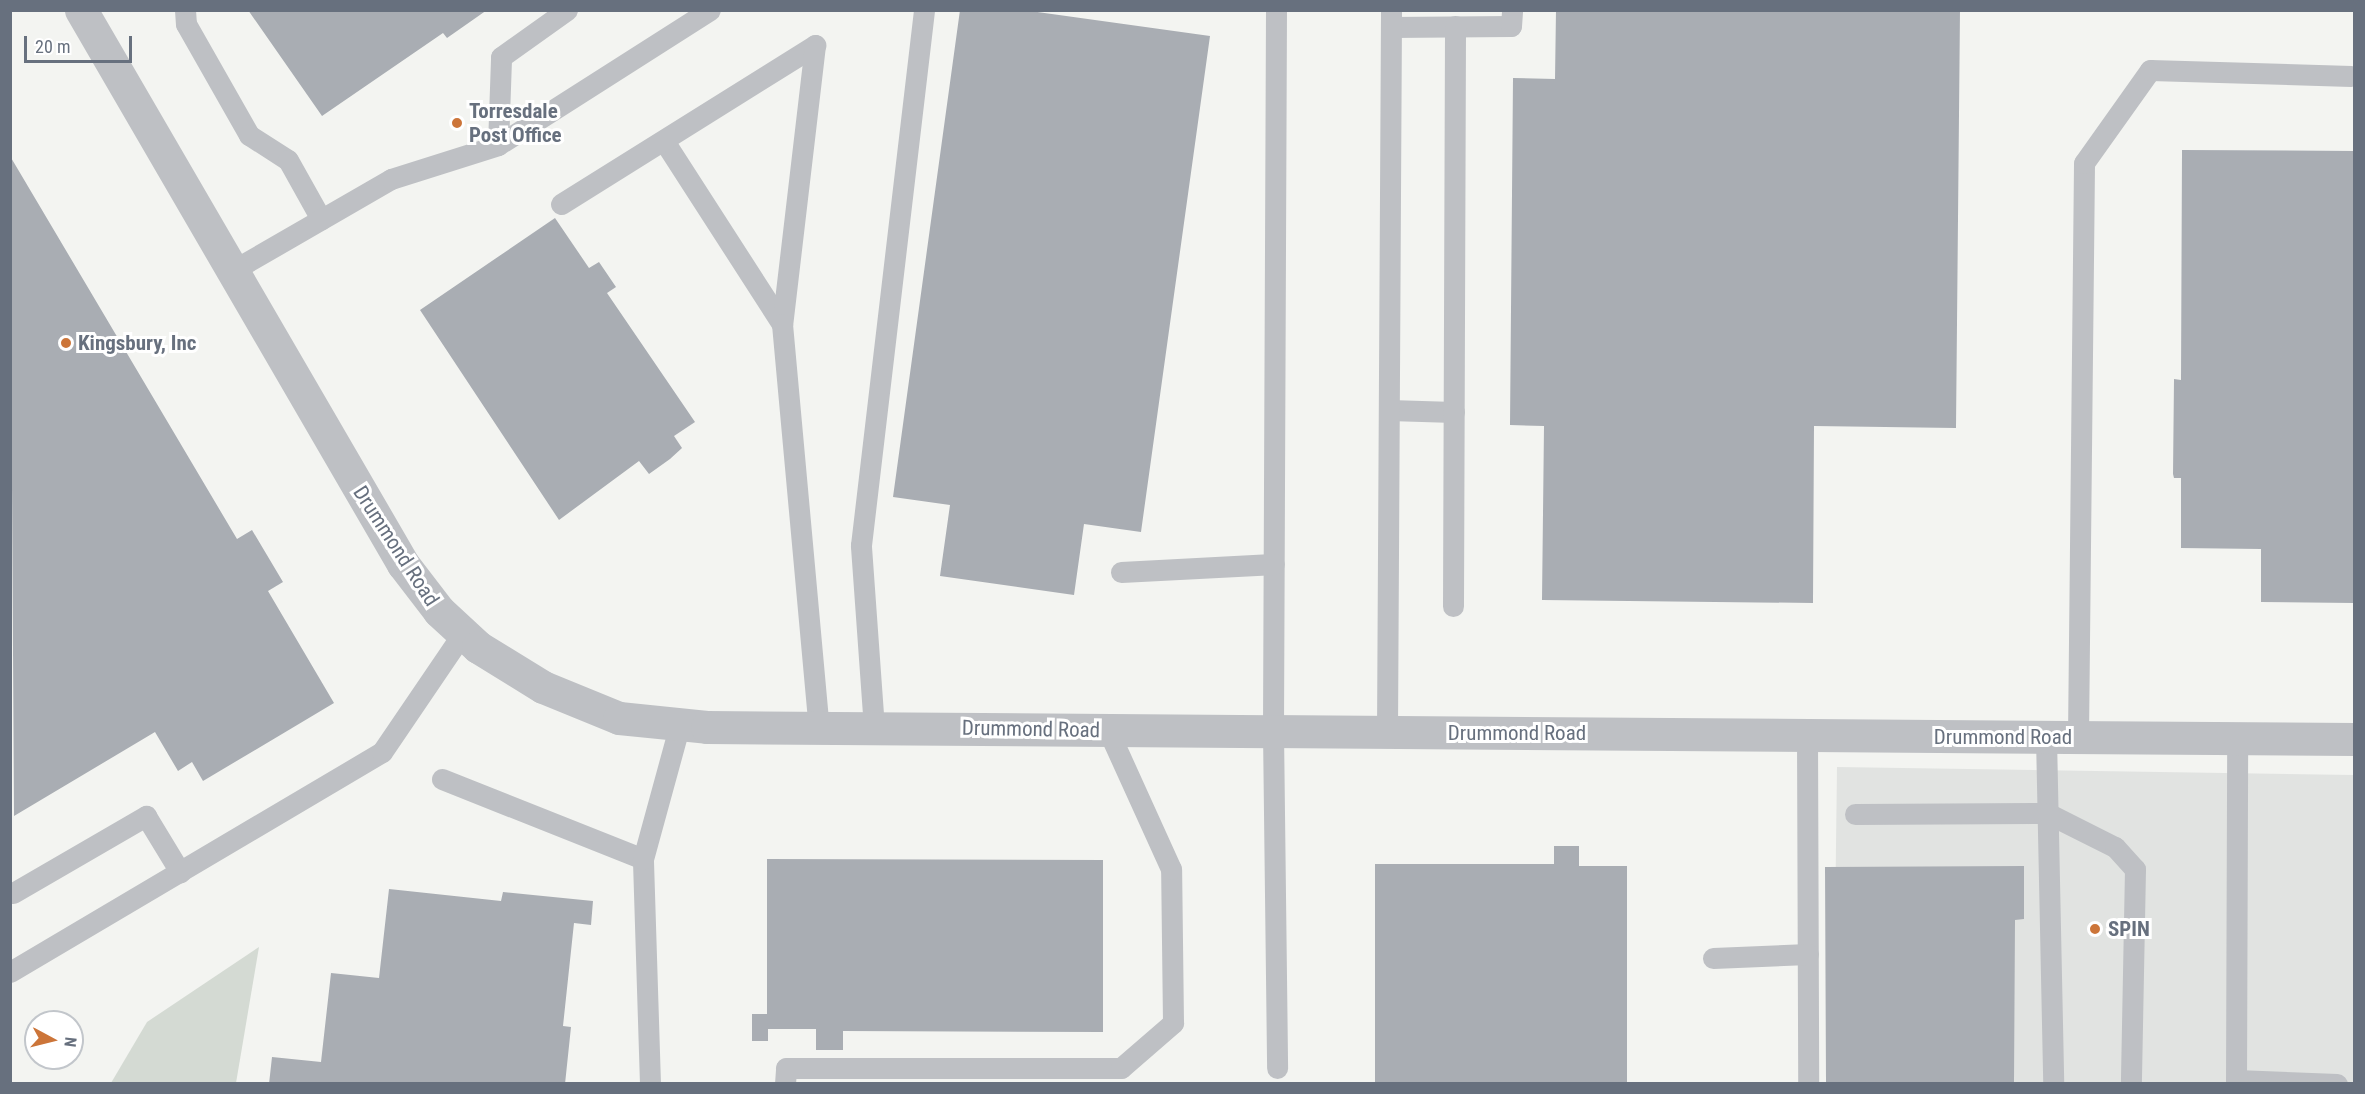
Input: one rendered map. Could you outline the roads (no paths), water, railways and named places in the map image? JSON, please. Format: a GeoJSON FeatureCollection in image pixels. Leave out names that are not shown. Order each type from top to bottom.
{"type":"FeatureCollection","features":[{"type":"Feature","properties":{"kind":"street","name":"Drummond Road"},"geometry":{"type":"LineString","coordinates":[[81,10],[230,272],[403,564],[439,611],[463,633],[543,687],[619,718],[680,724],[874,728],[2355,740]]}},
{"type":"Feature","properties":{"kind":"lane"},"geometry":{"type":"LineString","coordinates":[[184,10],[186,24],[249,135],[288,160],[321,219]]}},
{"type":"Feature","properties":{"kind":"lane"},"geometry":{"type":"LineString","coordinates":[[498,145],[501,57],[567,10]]}},
{"type":"Feature","properties":{"kind":"lane"},"geometry":{"type":"LineString","coordinates":[[874,728],[861,545],[924,10]]}},
{"type":"Feature","properties":{"kind":"lane"},"geometry":{"type":"LineString","coordinates":[[1276,10],[1273,731],[1277,1068]]}},
{"type":"Feature","properties":{"kind":"lane"},"geometry":{"type":"LineString","coordinates":[[1387,732],[1391,19],[1455,26],[1511,26],[1512,10]]}},
{"type":"Feature","properties":{"kind":"lane"},"geometry":{"type":"LineString","coordinates":[[230,272],[391,179],[498,145],[712,11]]}},
{"type":"Feature","properties":{"kind":"lane"},"geometry":{"type":"LineString","coordinates":[[1454,606],[1455,26]]}},
{"type":"Feature","properties":{"kind":"lane"},"geometry":{"type":"LineString","coordinates":[[561,204],[815,45],[782,324],[819,727]]}},
{"type":"Feature","properties":{"kind":"lane"},"geometry":{"type":"LineString","coordinates":[[2053,1083],[2047,813],[2062,737],[2084,163],[2150,70],[2351,76]]}},
{"type":"Feature","properties":{"kind":"lane"},"geometry":{"type":"LineString","coordinates":[[664,141],[782,324]]}},
{"type":"Feature","properties":{"kind":"lane"},"geometry":{"type":"LineString","coordinates":[[1389,410],[1454,412]]}},
{"type":"Feature","properties":{"kind":"lane"},"geometry":{"type":"LineString","coordinates":[[1120,572],[1274,564]]}},
{"type":"Feature","properties":{"kind":"lane"},"geometry":{"type":"LineString","coordinates":[[10,972],[382,752],[463,633]]}},
{"type":"Feature","properties":{"kind":"lane"},"geometry":{"type":"LineString","coordinates":[[650,1083],[643,859],[680,724]]}},
{"type":"Feature","properties":{"kind":"lane"},"geometry":{"type":"LineString","coordinates":[[785,1083],[786,1068],[1121,1068],[1173,1023],[1171,869],[1108,730]]}},
{"type":"Feature","properties":{"kind":"lane"},"geometry":{"type":"LineString","coordinates":[[1807,735],[1808,1083]]}},
{"type":"Feature","properties":{"kind":"lane"},"geometry":{"type":"LineString","coordinates":[[2237,739],[2236,1082],[2337,1083]]}},
{"type":"Feature","properties":{"kind":"lane"},"geometry":{"type":"LineString","coordinates":[[442,779],[643,859]]}},
{"type":"Feature","properties":{"kind":"lane"},"geometry":{"type":"LineString","coordinates":[[1855,814],[2047,813],[2115,848],[2134,869],[2131,1083]]}},
{"type":"Feature","properties":{"kind":"lane"},"geometry":{"type":"LineString","coordinates":[[13,893],[146,816],[180,872]]}},
{"type":"Feature","properties":{"kind":"lane"},"geometry":{"type":"LineString","coordinates":[[1713,958],[1808,954]]}},
{"type":"Feature","properties":{"kind":"place","name":"Torresdale Post Office"},"geometry":{"type":"Point","coordinates":[457,123]}},
{"type":"Feature","properties":{"kind":"place","name":"Kingsbury, Inc"},"geometry":{"type":"Point","coordinates":[66,343]}},
{"type":"Feature","properties":{"kind":"place","name":"SPIN"},"geometry":{"type":"Point","coordinates":[2095,929]}}]}
